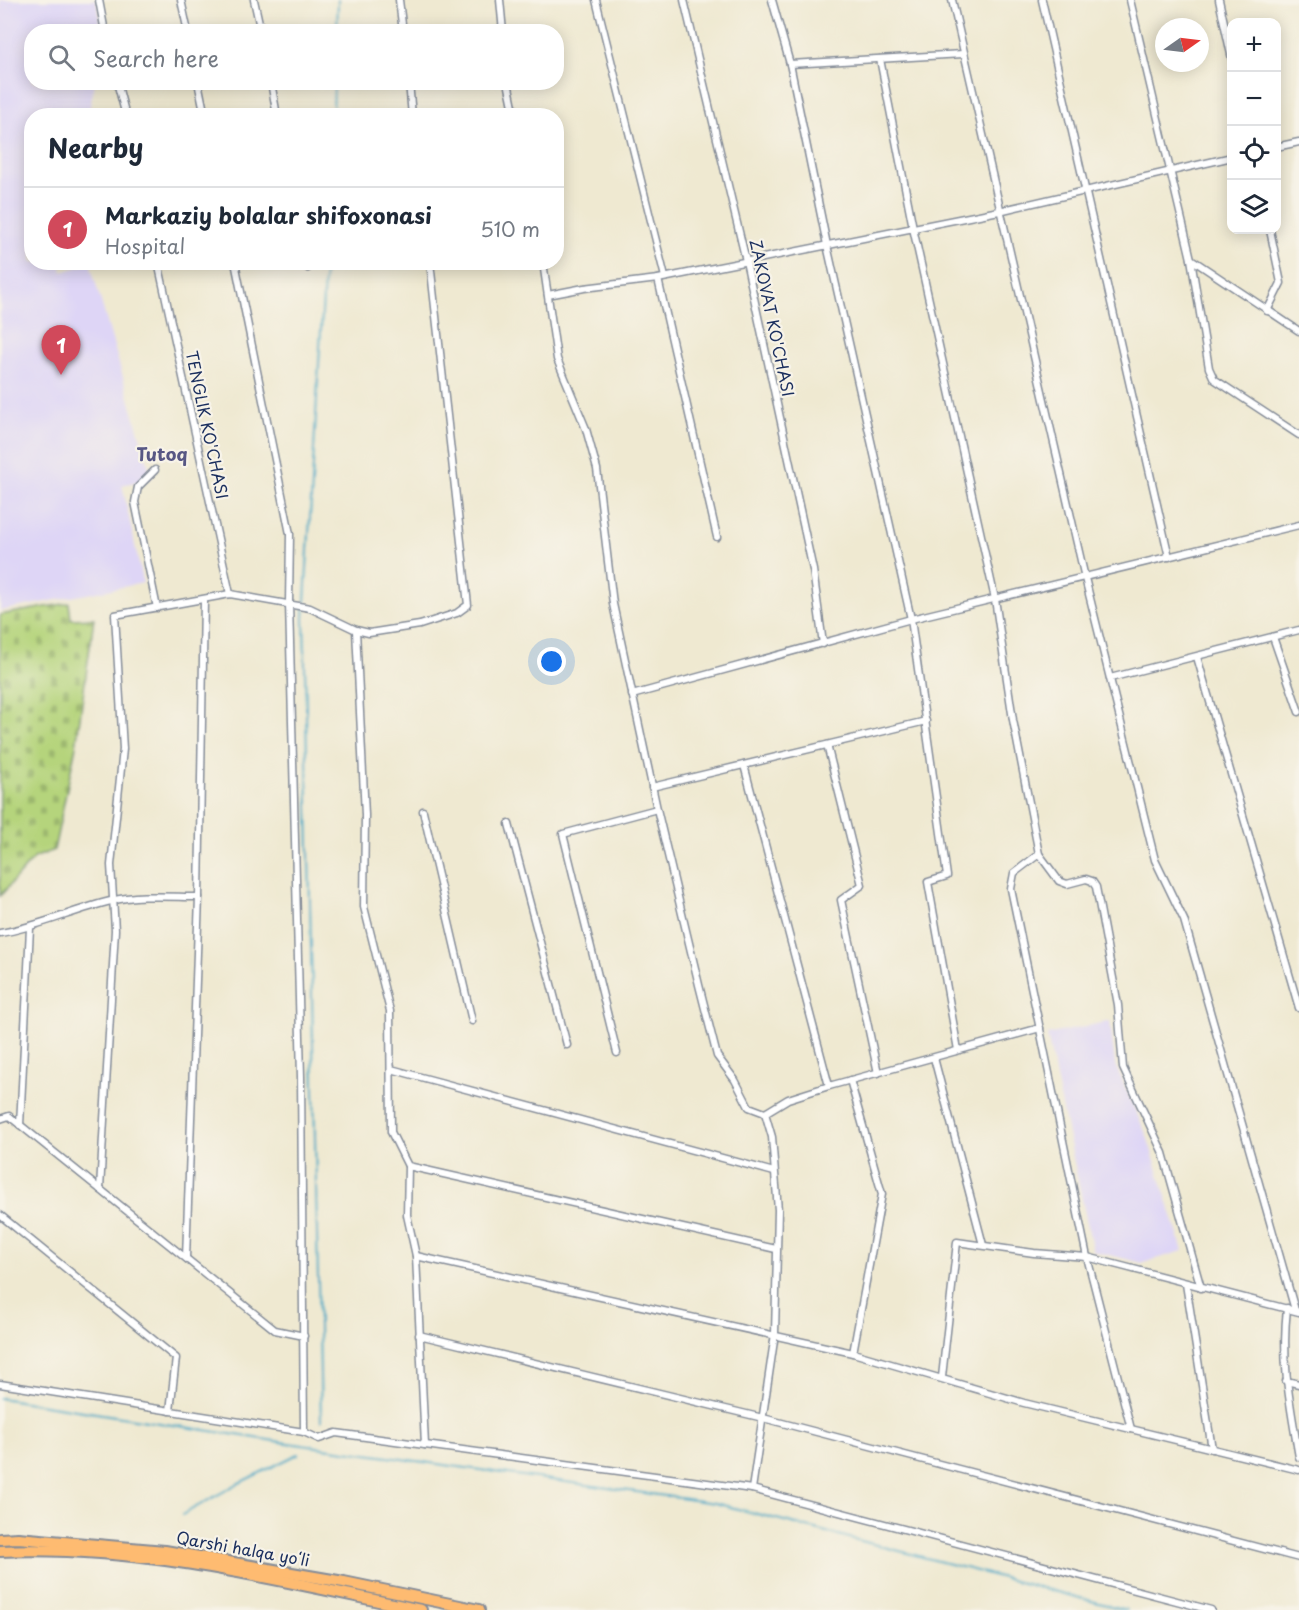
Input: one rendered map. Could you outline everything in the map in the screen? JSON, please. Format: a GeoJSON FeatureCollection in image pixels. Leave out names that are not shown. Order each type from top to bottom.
{"type":"FeatureCollection","features":[{"type":"Feature","properties":{"kind":"highway","name":"Qarshi halqa yoʻli"},"geometry":{"type":"LineString","coordinates":[[0,1539],[18,1538],[165,1551],[344,1582],[479,1610]]}},
{"type":"Feature","properties":{"kind":"highway","name":"Qarshi halqa yoʻli"},"geometry":{"type":"LineString","coordinates":[[0,1551],[154,1558],[212,1566],[421,1610]]}},
{"type":"Feature","properties":{"kind":"street"},"geometry":{"type":"LineString","coordinates":[[99,0],[104,24]]}},
{"type":"Feature","properties":{"kind":"street"},"geometry":{"type":"LineString","coordinates":[[181,0],[186,24]]}},
{"type":"Feature","properties":{"kind":"street"},"geometry":{"type":"LineString","coordinates":[[255,0],[260,24]]}},
{"type":"Feature","properties":{"kind":"street"},"geometry":{"type":"LineString","coordinates":[[399,0],[402,24]]}},
{"type":"Feature","properties":{"kind":"street"},"geometry":{"type":"LineString","coordinates":[[500,0],[502,24]]}},
{"type":"Feature","properties":{"kind":"street"},"geometry":{"type":"LineString","coordinates":[[596,0],[661,278],[717,537]]}},
{"type":"Feature","properties":{"kind":"street","name":"ZAKOVAT KO'CHASI"},"geometry":{"type":"LineString","coordinates":[[684,0],[746,261],[813,570],[823,644]]}},
{"type":"Feature","properties":{"kind":"street"},"geometry":{"type":"LineString","coordinates":[[772,0],[790,64],[827,245],[911,619],[947,876],[928,882],[958,1050]]}},
{"type":"Feature","properties":{"kind":"street"},"geometry":{"type":"LineString","coordinates":[[952,0],[1085,578],[1155,860],[1184,920],[1297,1311]]}},
{"type":"Feature","properties":{"kind":"street"},"geometry":{"type":"LineString","coordinates":[[1042,0],[1169,556]]}},
{"type":"Feature","properties":{"kind":"street"},"geometry":{"type":"LineString","coordinates":[[1130,0],[1191,259],[1209,368],[1214,379],[1299,435]]}},
{"type":"Feature","properties":{"kind":"street"},"geometry":{"type":"LineString","coordinates":[[1219,0],[1227,36]]}},
{"type":"Feature","properties":{"kind":"street"},"geometry":{"type":"LineString","coordinates":[[790,64],[963,54]]}},
{"type":"Feature","properties":{"kind":"street"},"geometry":{"type":"LineString","coordinates":[[880,59],[913,228],[995,599],[1013,720],[1039,854],[1059,881],[1067,884],[1086,879],[1092,881],[1096,887],[1118,1005],[1123,1068],[1163,1153],[1202,1288]]}},
{"type":"Feature","properties":{"kind":"street"},"geometry":{"type":"LineString","coordinates":[[119,90],[124,108]]}},
{"type":"Feature","properties":{"kind":"street"},"geometry":{"type":"LineString","coordinates":[[200,90],[203,108]]}},
{"type":"Feature","properties":{"kind":"street"},"geometry":{"type":"LineString","coordinates":[[272,90],[276,108]]}},
{"type":"Feature","properties":{"kind":"street"},"geometry":{"type":"LineString","coordinates":[[410,90],[411,108]]}},
{"type":"Feature","properties":{"kind":"street"},"geometry":{"type":"LineString","coordinates":[[510,90],[513,108]]}},
{"type":"Feature","properties":{"kind":"street"},"geometry":{"type":"LineString","coordinates":[[1281,146],[1299,142]]}},
{"type":"Feature","properties":{"kind":"street"},"geometry":{"type":"LineString","coordinates":[[548,295],[661,278],[999,212],[1227,158]]}},
{"type":"Feature","properties":{"kind":"street"},"geometry":{"type":"LineString","coordinates":[[1267,311],[1281,283],[1271,234]]}},
{"type":"Feature","properties":{"kind":"street"},"geometry":{"type":"LineString","coordinates":[[1191,259],[1299,331]]}},
{"type":"Feature","properties":{"kind":"street","name":"TENGLIK KO'CHASI"},"geometry":{"type":"LineString","coordinates":[[160,270],[230,594]]}},
{"type":"Feature","properties":{"kind":"street"},"geometry":{"type":"LineString","coordinates":[[237,270],[290,534],[301,1065],[304,1432]]}},
{"type":"Feature","properties":{"kind":"street"},"geometry":{"type":"LineString","coordinates":[[100,1189],[115,930],[111,866],[123,749],[115,615],[230,594],[310,608],[356,630],[369,633],[420,625],[458,613],[468,604],[431,270]]}},
{"type":"Feature","properties":{"kind":"street"},"geometry":{"type":"LineString","coordinates":[[544,270],[557,359],[586,429],[597,469],[613,604],[657,809],[717,1056],[735,1080],[749,1107],[765,1113]]}},
{"type":"Feature","properties":{"kind":"street"},"geometry":{"type":"LineString","coordinates":[[155,470],[138,487],[135,502],[157,608]]}},
{"type":"Feature","properties":{"kind":"street"},"geometry":{"type":"LineString","coordinates":[[632,695],[911,619],[1299,525]]}},
{"type":"Feature","properties":{"kind":"street"},"geometry":{"type":"LineString","coordinates":[[186,1258],[199,897],[204,600]]}},
{"type":"Feature","properties":{"kind":"street"},"geometry":{"type":"LineString","coordinates":[[356,630],[365,815],[364,907],[390,1011],[391,1132],[408,1166],[407,1215],[416,1256],[425,1445]]}},
{"type":"Feature","properties":{"kind":"street"},"geometry":{"type":"LineString","coordinates":[[1110,678],[1299,630]]}},
{"type":"Feature","properties":{"kind":"street"},"geometry":{"type":"LineString","coordinates":[[1274,637],[1299,712]]}},
{"type":"Feature","properties":{"kind":"street"},"geometry":{"type":"LineString","coordinates":[[1197,657],[1299,1008]]}},
{"type":"Feature","properties":{"kind":"street"},"geometry":{"type":"LineString","coordinates":[[652,787],[926,721]]}},
{"type":"Feature","properties":{"kind":"street"},"geometry":{"type":"LineString","coordinates":[[827,745],[862,885],[841,900],[878,1073]]}},
{"type":"Feature","properties":{"kind":"street"},"geometry":{"type":"LineString","coordinates":[[744,765],[829,1086]]}},
{"type":"Feature","properties":{"kind":"street"},"geometry":{"type":"LineString","coordinates":[[617,1053],[563,834],[657,809]]}},
{"type":"Feature","properties":{"kind":"street"},"geometry":{"type":"LineString","coordinates":[[423,811],[472,1021]]}},
{"type":"Feature","properties":{"kind":"street"},"geometry":{"type":"LineString","coordinates":[[509,824],[567,1045]]}},
{"type":"Feature","properties":{"kind":"street"},"geometry":{"type":"LineString","coordinates":[[1039,854],[1014,873],[1011,889],[1087,1257],[1131,1429]]}},
{"type":"Feature","properties":{"kind":"street"},"geometry":{"type":"LineString","coordinates":[[0,933],[30,928],[112,901],[139,897],[199,897]]}},
{"type":"Feature","properties":{"kind":"street"},"geometry":{"type":"LineString","coordinates":[[20,1125],[30,928]]}},
{"type":"Feature","properties":{"kind":"street"},"geometry":{"type":"LineString","coordinates":[[765,1113],[788,1099],[829,1086],[1040,1028]]}},
{"type":"Feature","properties":{"kind":"street"},"geometry":{"type":"LineString","coordinates":[[934,1058],[983,1245]]}},
{"type":"Feature","properties":{"kind":"street"},"geometry":{"type":"LineString","coordinates":[[390,1069],[774,1172]]}},
{"type":"Feature","properties":{"kind":"street"},"geometry":{"type":"LineString","coordinates":[[850,1080],[882,1194],[853,1353]]}},
{"type":"Feature","properties":{"kind":"street"},"geometry":{"type":"LineString","coordinates":[[752,1489],[775,1334],[778,1210],[772,1137],[765,1113]]}},
{"type":"Feature","properties":{"kind":"street"},"geometry":{"type":"LineString","coordinates":[[0,1119],[9,1116],[275,1330],[304,1336]]}},
{"type":"Feature","properties":{"kind":"street"},"geometry":{"type":"LineString","coordinates":[[408,1166],[776,1249]]}},
{"type":"Feature","properties":{"kind":"street"},"geometry":{"type":"LineString","coordinates":[[0,1215],[176,1358],[170,1411]]}},
{"type":"Feature","properties":{"kind":"street"},"geometry":{"type":"LineString","coordinates":[[942,1377],[957,1242],[1034,1253],[1087,1257],[1297,1311]]}},
{"type":"Feature","properties":{"kind":"street"},"geometry":{"type":"LineString","coordinates":[[416,1256],[775,1334],[942,1377],[1024,1403],[1299,1470]]}},
{"type":"Feature","properties":{"kind":"street"},"geometry":{"type":"LineString","coordinates":[[1186,1284],[1212,1449]]}},
{"type":"Feature","properties":{"kind":"street"},"geometry":{"type":"LineString","coordinates":[[1287,1308],[1283,1348],[1286,1381],[1299,1457]]}},
{"type":"Feature","properties":{"kind":"street"},"geometry":{"type":"LineString","coordinates":[[419,1335],[763,1418],[1299,1558]]}},
{"type":"Feature","properties":{"kind":"street"},"geometry":{"type":"LineString","coordinates":[[1286,1381],[1299,1384]]}},
{"type":"Feature","properties":{"kind":"street"},"geometry":{"type":"LineString","coordinates":[[0,1384],[304,1432],[319,1439],[336,1433],[752,1489],[1211,1610]]}},
{"type":"Feature","properties":{"kind":"shaded area"},"geometry":{"type":"Polygon","coordinates":[[[0,0],[96,0],[101,24],[24,24],[24,90],[93,90],[90,108],[24,108],[24,270],[62,270],[62,272],[92,270],[152,478],[122,485],[143,583],[0,611],[0,0]]]}},
{"type":"Feature","properties":{"kind":"shaded area"},"geometry":{"type":"Polygon","coordinates":[[[1110,1021],[1115,1065],[1147,1136],[1183,1251],[1143,1263],[1093,1251],[1047,1035],[1110,1021]]]}},
{"type":"Feature","properties":{"kind":"green space"},"geometry":{"type":"Polygon","coordinates":[[[69,603],[71,619],[94,618],[76,746],[54,850],[34,858],[0,896],[0,615],[69,603]]]}},
{"type":"Feature","properties":{"kind":"waterway"},"geometry":{"type":"LineString","coordinates":[[337,24],[338,0]]}},
{"type":"Feature","properties":{"kind":"waterway"},"geometry":{"type":"LineString","coordinates":[[333,108],[334,90]]}},
{"type":"Feature","properties":{"kind":"waterway"},"geometry":{"type":"LineString","coordinates":[[321,1421],[304,618],[325,270]]}},
{"type":"Feature","properties":{"kind":"waterway"},"geometry":{"type":"LineString","coordinates":[[0,1398],[281,1442],[715,1503],[1126,1610]]}},
{"type":"Feature","properties":{"kind":"waterway"},"geometry":{"type":"LineString","coordinates":[[182,1515],[237,1484],[298,1454]]}},
{"type":"Feature","properties":{"kind":"place","name":"Markaziy bolalar shifoxonasi"},"geometry":{"type":"Point","coordinates":[61,375]}},
{"type":"Feature","properties":{"kind":"district","name":"Tutoq"},"geometry":{"type":"Point","coordinates":[162,455]}}]}
